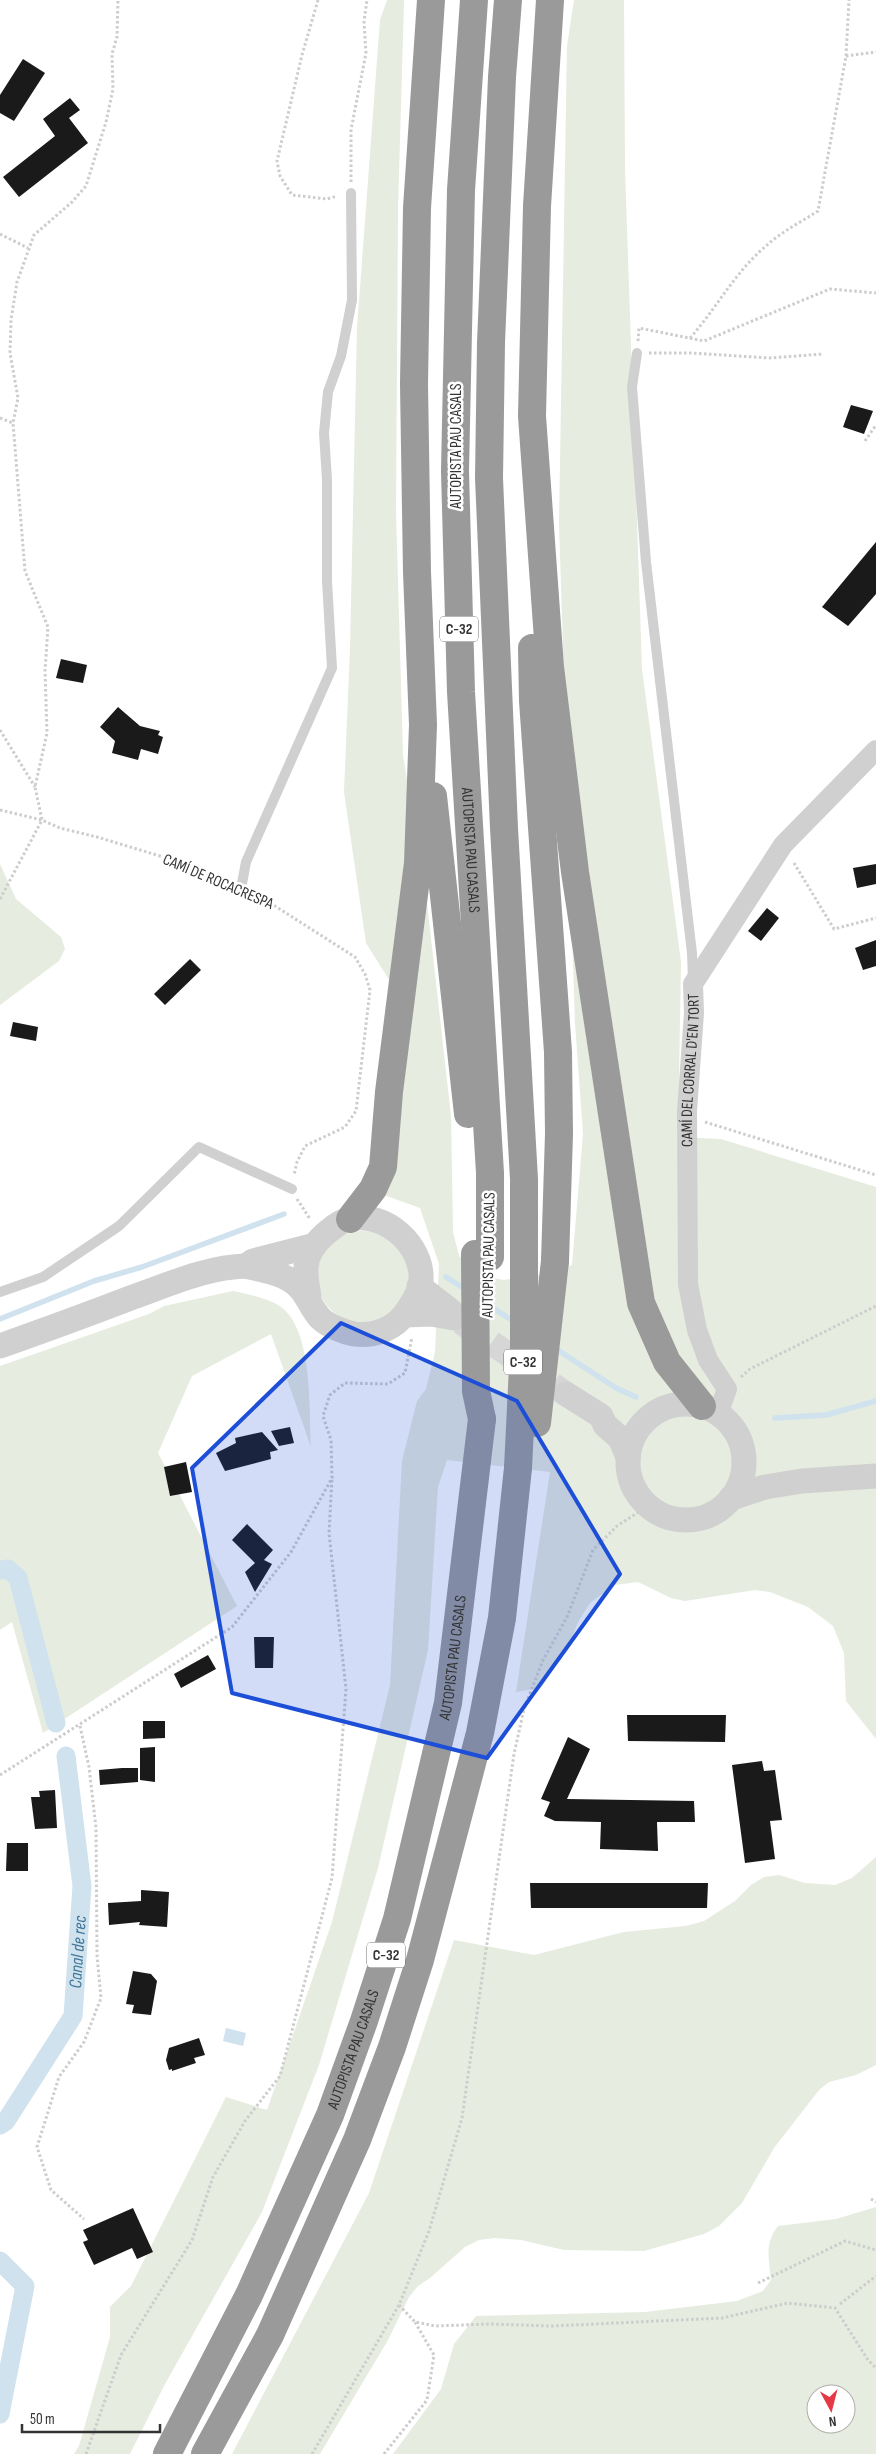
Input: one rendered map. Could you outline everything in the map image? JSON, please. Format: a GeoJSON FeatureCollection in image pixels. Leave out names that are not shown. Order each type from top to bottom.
{"type":"FeatureCollection","features":[{"type":"Feature","properties":{"kind":"highway"},"geometry":{"type":"LineString","coordinates":[[431,0],[417,208],[414,384],[417,572],[424,725],[466,1085],[472,1168],[483,1256]]}},
{"type":"Feature","properties":{"kind":"highway","name":"AUTOPISTA PAU CASALS"},"geometry":{"type":"LineString","coordinates":[[167,2454],[249,2295],[330,2115],[364,2021],[397,1919],[448,1703],[488,1354],[483,1256],[490,1173],[461,692],[455,471],[461,190],[474,0]]}},
{"type":"Feature","properties":{"kind":"highway","name":"AUTOPISTA PAU CASALS"},"geometry":{"type":"LineString","coordinates":[[205,2454],[270,2335],[357,2140],[392,2047],[420,1960],[477,1742],[502,1618],[525,1470],[524,1179],[504,828],[489,478],[491,343],[502,77],[508,0]]}},
{"type":"Feature","properties":{"kind":"highway"},"geometry":{"type":"LineString","coordinates":[[525,1470],[555,1261],[559,1134],[558,1052],[533,701],[528,483],[532,416],[536,206],[550,0]]}},
{"type":"Feature","properties":{"kind":"highway"},"geometry":{"type":"LineString","coordinates":[[532,416],[551,677],[575,872],[641,1303],[667,1362],[710,1410]]}},
{"type":"Feature","properties":{"kind":"highway"},"geometry":{"type":"LineString","coordinates":[[350,1219],[373,1189],[383,1167],[389,1092],[418,863],[424,725]]}},
{"type":"Feature","properties":{"kind":"street","name":"CAMÍ DEL CORRAL D'EN TORT"},"geometry":{"type":"LineString","coordinates":[[727,1388],[708,1360],[691,1308],[687,1237],[687,1117],[694,1013],[693,984],[784,845],[876,750]]}},
{"type":"Feature","properties":{"kind":"street"},"geometry":{"type":"LineString","coordinates":[[0,1346],[183,1279],[219,1268],[246,1266],[290,1280],[309,1298],[321,1319],[343,1332],[357,1335],[385,1331],[402,1318],[416,1297],[421,1280],[416,1257],[404,1236],[386,1223],[350,1219],[335,1227],[309,1253],[306,1268],[309,1298]]}},
{"type":"Feature","properties":{"kind":"street"},"geometry":{"type":"LineString","coordinates":[[246,1266],[253,1260],[315,1245]]}},
{"type":"Feature","properties":{"kind":"street"},"geometry":{"type":"LineString","coordinates":[[402,1318],[431,1314],[454,1318],[451,1311],[419,1286]]}},
{"type":"Feature","properties":{"kind":"street"},"geometry":{"type":"LineString","coordinates":[[710,1410],[727,1388]]}},
{"type":"Feature","properties":{"kind":"street"},"geometry":{"type":"LineString","coordinates":[[566,1394],[601,1416],[605,1424],[620,1438],[628,1457],[632,1484],[648,1506],[668,1517],[691,1520],[706,1517],[720,1509],[732,1498],[741,1482],[744,1454],[739,1438],[730,1424],[710,1410],[681,1404],[660,1410],[643,1422],[633,1438],[628,1457]]}},
{"type":"Feature","properties":{"kind":"street"},"geometry":{"type":"LineString","coordinates":[[601,1416],[607,1414],[643,1422]]}},
{"type":"Feature","properties":{"kind":"street"},"geometry":{"type":"LineString","coordinates":[[744,1454],[767,1470],[802,1481]]}},
{"type":"Feature","properties":{"kind":"street"},"geometry":{"type":"LineString","coordinates":[[732,1498],[765,1487],[802,1481],[876,1476]]}},
{"type":"Feature","properties":{"kind":"lane"},"geometry":{"type":"LineString","coordinates":[[241,889],[250,854],[332,668],[327,581],[327,480],[324,433],[328,392],[340,356],[352,300],[351,193]]}},
{"type":"Feature","properties":{"kind":"lane"},"geometry":{"type":"LineString","coordinates":[[637,353],[632,387],[646,562],[692,953],[693,984]]}},
{"type":"Feature","properties":{"kind":"lane"},"geometry":{"type":"LineString","coordinates":[[0,1292],[43,1277],[119,1226],[199,1147],[292,1189]]}},
{"type":"Feature","properties":{"kind":"path"},"geometry":{"type":"LineString","coordinates":[[35,787],[47,733],[45,671],[48,627],[25,571],[13,423],[18,398],[10,353],[11,320],[17,282],[34,235],[72,202],[86,186],[106,122],[113,89],[112,54],[117,37],[118,0]]}},
{"type":"Feature","properties":{"kind":"path"},"geometry":{"type":"LineString","coordinates":[[318,0],[302,55],[277,161],[280,176],[292,195],[327,199],[351,193],[351,130],[366,53],[364,22],[367,0]]}},
{"type":"Feature","properties":{"kind":"path"},"geometry":{"type":"LineString","coordinates":[[690,338],[706,320],[728,286],[766,245],[818,211],[846,56],[849,0]]}},
{"type":"Feature","properties":{"kind":"path"},"geometry":{"type":"LineString","coordinates":[[846,56],[876,52]]}},
{"type":"Feature","properties":{"kind":"path"},"geometry":{"type":"LineString","coordinates":[[0,234],[28,249]]}},
{"type":"Feature","properties":{"kind":"path"},"geometry":{"type":"LineString","coordinates":[[823,354],[769,358],[691,353],[637,353],[639,328],[704,341],[830,289],[876,293]]}},
{"type":"Feature","properties":{"kind":"path"},"geometry":{"type":"LineString","coordinates":[[0,418],[13,423]]}},
{"type":"Feature","properties":{"kind":"path"},"geometry":{"type":"LineString","coordinates":[[865,441],[876,425]]}},
{"type":"Feature","properties":{"kind":"path"},"geometry":{"type":"LineString","coordinates":[[0,730],[35,787],[42,820],[0,899]]}},
{"type":"Feature","properties":{"kind":"path","name":"CAMÍ DE ROCACRESPA"},"geometry":{"type":"LineString","coordinates":[[0,810],[42,820],[60,828],[170,859],[264,898],[355,957],[365,974],[370,990],[356,1111],[345,1128],[305,1146]]}},
{"type":"Feature","properties":{"kind":"path"},"geometry":{"type":"LineString","coordinates":[[784,845],[834,929],[876,918]]}},
{"type":"Feature","properties":{"kind":"path"},"geometry":{"type":"LineString","coordinates":[[687,1117],[876,1175]]}},
{"type":"Feature","properties":{"kind":"path"},"geometry":{"type":"LineString","coordinates":[[727,1388],[750,1370],[876,1306]]}},
{"type":"Feature","properties":{"kind":"path"},"geometry":{"type":"LineString","coordinates":[[86,2454],[121,2355],[192,2240],[213,2177],[245,2120],[280,2076],[332,1878],[346,1689],[329,1533],[332,1478],[331,1440],[323,1416],[330,1396],[345,1383],[388,1384],[405,1373],[412,1336],[402,1318]]}},
{"type":"Feature","properties":{"kind":"path"},"geometry":{"type":"LineString","coordinates":[[0,1775],[80,1726],[232,1627],[291,1552],[332,1478]]}},
{"type":"Feature","properties":{"kind":"path"},"geometry":{"type":"LineString","coordinates":[[312,2454],[399,2305],[429,2231],[462,2118],[514,1754],[524,1709],[543,1660],[567,1617],[593,1550],[617,1526],[648,1506]]}},
{"type":"Feature","properties":{"kind":"path"},"geometry":{"type":"LineString","coordinates":[[80,1726],[89,1767],[96,1828],[97,1956],[101,1998],[84,2042],[59,2077],[37,2147],[51,2190],[84,2219]]}},
{"type":"Feature","properties":{"kind":"path"},"geometry":{"type":"LineString","coordinates":[[871,2199],[876,2202]]}},
{"type":"Feature","properties":{"kind":"path"},"geometry":{"type":"LineString","coordinates":[[758,2282],[844,2241],[876,2250]]}},
{"type":"Feature","properties":{"kind":"path"},"geometry":{"type":"LineString","coordinates":[[840,2304],[876,2276]]}},
{"type":"Feature","properties":{"kind":"path"},"geometry":{"type":"LineString","coordinates":[[415,2322],[435,2326],[490,2324],[552,2326],[722,2318],[788,2302],[835,2308],[868,2360],[876,2368]]}},
{"type":"Feature","properties":{"kind":"path"},"geometry":{"type":"LineString","coordinates":[[384,2454],[427,2400],[434,2355],[415,2322],[399,2305]]}},
{"type":"Feature","properties":{"kind":"highlighted area"},"geometry":{"type":"Polygon","coordinates":[[[341,1323],[517,1401],[620,1574],[487,1758],[232,1693],[192,1468],[341,1323]]]}},
{"type":"Feature","properties":{"kind":"shaded area"},"geometry":{"type":"Polygon","coordinates":[[[387,0],[404,0],[398,209],[396,512],[403,755],[427,903],[451,1116],[453,1232],[459,1256],[483,1276],[504,1280],[538,1275],[572,1265],[583,1134],[575,1023],[559,523],[567,46],[574,0],[624,0],[625,170],[642,669],[681,962],[678,1137],[721,1139],[876,1187],[876,1739],[846,1701],[844,1653],[833,1626],[808,1607],[770,1592],[755,1590],[685,1601],[671,1598],[638,1582],[614,1585],[590,1603],[578,1622],[568,1647],[541,1688],[516,1692],[550,1472],[447,1460],[438,1487],[428,1650],[378,1868],[319,2065],[262,2212],[165,2384],[130,2454],[74,2454],[79,2446],[110,2337],[110,2307],[131,2286],[226,2097],[267,2110],[332,1922],[390,1685],[402,1461],[417,1401],[426,1389],[435,1352],[439,1264],[420,1208],[384,1195],[410,1013],[366,943],[344,792],[350,649],[357,328],[380,20],[387,0]]]}},
{"type":"Feature","properties":{"kind":"shaded area"},"geometry":{"type":"Polygon","coordinates":[[[0,864],[16,899],[61,937],[65,949],[59,961],[0,1005],[0,864]]]}},
{"type":"Feature","properties":{"kind":"shaded area"},"geometry":{"type":"Polygon","coordinates":[[[363,1231],[380,1235],[395,1245],[405,1260],[409,1277],[405,1294],[395,1309],[380,1319],[363,1323],[346,1319],[331,1309],[321,1294],[317,1277],[321,1260],[331,1245],[346,1235],[363,1231]]]}},
{"type":"Feature","properties":{"kind":"shaded area"},"geometry":{"type":"Polygon","coordinates":[[[233,1291],[270,1301],[281,1307],[291,1318],[299,1333],[307,1372],[311,1447],[271,1334],[192,1376],[158,1453],[237,1606],[43,1733],[12,1622],[0,1630],[0,1366],[149,1314],[164,1306],[233,1291]]]}},
{"type":"Feature","properties":{"kind":"shaded area"},"geometry":{"type":"Polygon","coordinates":[[[876,1857],[876,2065],[856,2075],[829,2082],[819,2090],[774,2148],[742,2203],[719,2226],[704,2234],[644,2251],[564,2250],[521,2240],[494,2238],[479,2240],[465,2247],[430,2278],[418,2286],[409,2297],[388,2340],[320,2454],[232,2454],[369,2193],[454,1940],[534,1955],[624,1932],[686,1926],[704,1921],[735,1901],[751,1885],[764,1877],[779,1875],[805,1883],[835,1885],[852,1878],[876,1857]]]}},
{"type":"Feature","properties":{"kind":"shaded area"},"geometry":{"type":"Polygon","coordinates":[[[876,2207],[876,2454],[393,2454],[441,2389],[454,2344],[476,2316],[645,2312],[737,2301],[763,2291],[771,2280],[768,2252],[771,2239],[778,2226],[836,2219],[876,2207]]]}},
{"type":"Feature","properties":{"kind":"water"},"geometry":{"type":"Polygon","coordinates":[[[226,2028],[246,2033],[243,2046],[223,2041],[226,2028]]]}},
{"type":"Feature","properties":{"kind":"building"},"geometry":{"type":"Polygon","coordinates":[[[23,59],[45,73],[14,121],[0,113],[0,95],[23,59]]]}},
{"type":"Feature","properties":{"kind":"building"},"geometry":{"type":"Polygon","coordinates":[[[70,98],[80,110],[69,118],[88,143],[19,197],[3,177],[55,136],[43,119],[70,98]]]}},
{"type":"Feature","properties":{"kind":"building"},"geometry":{"type":"Polygon","coordinates":[[[851,405],[873,411],[864,434],[843,427],[851,405]]]}},
{"type":"Feature","properties":{"kind":"building"},"geometry":{"type":"Polygon","coordinates":[[[876,542],[876,594],[848,626],[822,607],[876,542]]]}},
{"type":"Feature","properties":{"kind":"building"},"geometry":{"type":"Polygon","coordinates":[[[61,659],[87,665],[83,683],[56,678],[61,659]]]}},
{"type":"Feature","properties":{"kind":"building"},"geometry":{"type":"Polygon","coordinates":[[[118,707],[140,726],[160,731],[158,735],[163,737],[158,754],[141,749],[138,760],[112,753],[115,741],[100,727],[118,707]]]}},
{"type":"Feature","properties":{"kind":"building"},"geometry":{"type":"Polygon","coordinates":[[[876,864],[876,884],[857,888],[853,868],[876,864]]]}},
{"type":"Feature","properties":{"kind":"building"},"geometry":{"type":"Polygon","coordinates":[[[767,908],[779,918],[761,941],[748,931],[767,908]]]}},
{"type":"Feature","properties":{"kind":"building"},"geometry":{"type":"Polygon","coordinates":[[[876,940],[876,966],[863,970],[855,948],[876,940]]]}},
{"type":"Feature","properties":{"kind":"building"},"geometry":{"type":"Polygon","coordinates":[[[190,959],[201,970],[165,1005],[154,994],[190,959]]]}},
{"type":"Feature","properties":{"kind":"building"},"geometry":{"type":"Polygon","coordinates":[[[13,1022],[38,1027],[36,1041],[10,1036],[13,1022]]]}},
{"type":"Feature","properties":{"kind":"building"},"geometry":{"type":"Polygon","coordinates":[[[290,1427],[294,1443],[279,1446],[271,1431],[290,1427]]]}},
{"type":"Feature","properties":{"kind":"building"},"geometry":{"type":"Polygon","coordinates":[[[262,1432],[278,1450],[270,1452],[271,1459],[225,1471],[216,1453],[236,1443],[235,1438],[262,1432]]]}},
{"type":"Feature","properties":{"kind":"building"},"geometry":{"type":"Polygon","coordinates":[[[186,1462],[192,1492],[170,1496],[164,1467],[186,1462]]]}},
{"type":"Feature","properties":{"kind":"building"},"geometry":{"type":"Polygon","coordinates":[[[247,1524],[273,1550],[264,1560],[272,1564],[255,1592],[245,1572],[255,1563],[232,1540],[247,1524]]]}},
{"type":"Feature","properties":{"kind":"building"},"geometry":{"type":"Polygon","coordinates":[[[254,1637],[274,1637],[273,1668],[255,1668],[254,1637]]]}},
{"type":"Feature","properties":{"kind":"building"},"geometry":{"type":"Polygon","coordinates":[[[208,1655],[216,1669],[181,1688],[174,1674],[208,1655]]]}},
{"type":"Feature","properties":{"kind":"building"},"geometry":{"type":"Polygon","coordinates":[[[627,1715],[726,1715],[725,1742],[628,1741],[627,1715]]]}},
{"type":"Feature","properties":{"kind":"building"},"geometry":{"type":"Polygon","coordinates":[[[143,1721],[165,1721],[165,1738],[143,1739],[143,1721]]]}},
{"type":"Feature","properties":{"kind":"building"},"geometry":{"type":"Polygon","coordinates":[[[568,1737],[590,1749],[567,1799],[694,1801],[695,1822],[657,1822],[658,1851],[600,1849],[601,1822],[555,1821],[544,1816],[550,1802],[541,1799],[568,1737]]]}},
{"type":"Feature","properties":{"kind":"building"},"geometry":{"type":"Polygon","coordinates":[[[155,1747],[155,1782],[140,1780],[140,1748],[155,1747]]]}},
{"type":"Feature","properties":{"kind":"building"},"geometry":{"type":"Polygon","coordinates":[[[762,1761],[764,1771],[775,1770],[782,1820],[770,1821],[775,1859],[745,1863],[732,1765],[762,1761]]]}},
{"type":"Feature","properties":{"kind":"building"},"geometry":{"type":"Polygon","coordinates":[[[138,1768],[138,1782],[100,1785],[99,1770],[138,1768]]]}},
{"type":"Feature","properties":{"kind":"building"},"geometry":{"type":"Polygon","coordinates":[[[55,1790],[57,1828],[35,1829],[31,1797],[40,1797],[39,1791],[55,1790]]]}},
{"type":"Feature","properties":{"kind":"building"},"geometry":{"type":"Polygon","coordinates":[[[7,1843],[28,1843],[28,1871],[6,1871],[7,1843]]]}},
{"type":"Feature","properties":{"kind":"building"},"geometry":{"type":"Polygon","coordinates":[[[530,1883],[708,1883],[707,1908],[531,1908],[530,1883]]]}},
{"type":"Feature","properties":{"kind":"building"},"geometry":{"type":"Polygon","coordinates":[[[141,1890],[169,1892],[167,1927],[139,1925],[140,1922],[109,1925],[108,1903],[141,1901],[141,1890]]]}},
{"type":"Feature","properties":{"kind":"building"},"geometry":{"type":"Polygon","coordinates":[[[133,1971],[151,1974],[157,1981],[151,2015],[132,2013],[134,2005],[126,2004],[133,1971]]]}},
{"type":"Feature","properties":{"kind":"building"},"geometry":{"type":"Polygon","coordinates":[[[199,2038],[205,2055],[194,2058],[196,2063],[172,2071],[172,2069],[169,2070],[166,2060],[169,2048],[199,2038]]]}},
{"type":"Feature","properties":{"kind":"building"},"geometry":{"type":"Polygon","coordinates":[[[133,2208],[153,2252],[137,2259],[132,2248],[94,2265],[83,2242],[88,2240],[83,2230],[133,2208]]]}},
{"type":"Feature","properties":{"kind":"waterway"},"geometry":{"type":"LineString","coordinates":[[0,1319],[94,1281],[142,1267],[284,1214]]}},
{"type":"Feature","properties":{"kind":"waterway"},"geometry":{"type":"LineString","coordinates":[[446,1277],[468,1291]]}},
{"type":"Feature","properties":{"kind":"waterway"},"geometry":{"type":"LineString","coordinates":[[484,1302],[516,1323]]}},
{"type":"Feature","properties":{"kind":"waterway"},"geometry":{"type":"LineString","coordinates":[[553,1347],[616,1388],[636,1397]]}},
{"type":"Feature","properties":{"kind":"waterway"},"geometry":{"type":"LineString","coordinates":[[775,1418],[826,1415],[876,1401]]}},
{"type":"Feature","properties":{"kind":"waterway","name":"Canal de rec"},"geometry":{"type":"LineString","coordinates":[[0,1570],[8,1569],[18,1578],[56,1723]]}},
{"type":"Feature","properties":{"kind":"waterway","name":"Canal de rec"},"geometry":{"type":"LineString","coordinates":[[0,2125],[6,2121],[73,2016],[82,1886],[66,1756]]}},
{"type":"Feature","properties":{"kind":"waterway","name":"Canal de rec"},"geometry":{"type":"LineString","coordinates":[[0,2261],[25,2286],[0,2414]]}},
{"type":"Feature","properties":{"kind":"tunnel"},"geometry":{"type":"LineString","coordinates":[[461,1322],[566,1394]]}}]}
